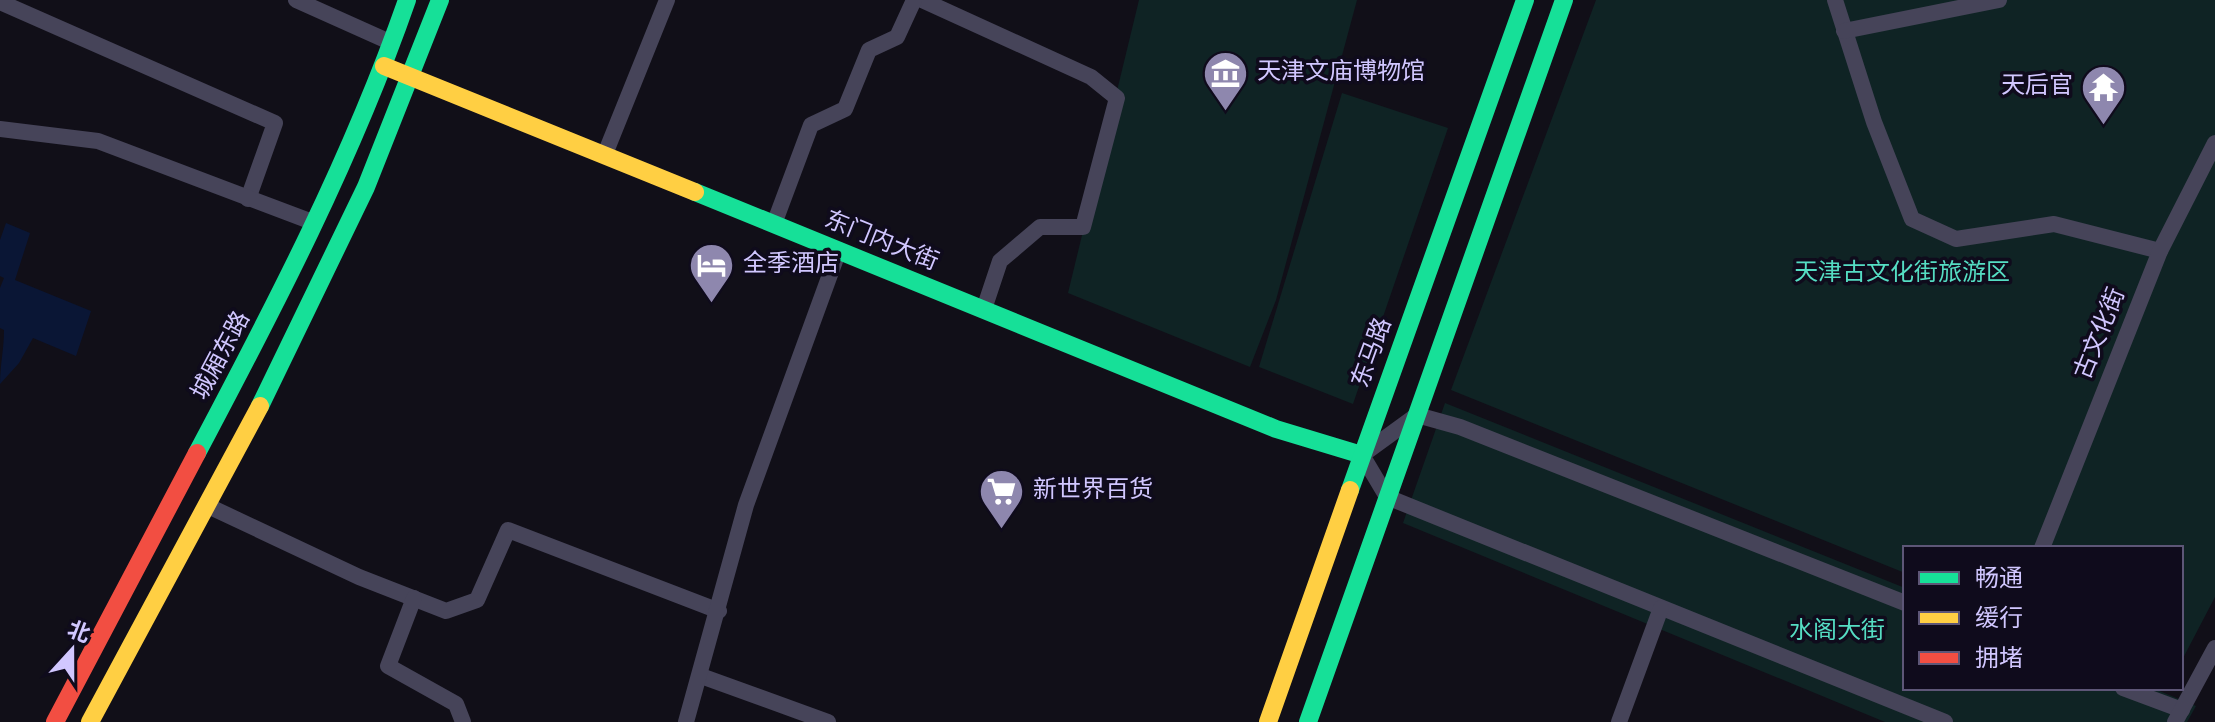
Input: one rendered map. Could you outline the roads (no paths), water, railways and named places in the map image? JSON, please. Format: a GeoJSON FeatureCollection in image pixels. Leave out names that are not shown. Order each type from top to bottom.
{"type":"FeatureCollection","features":[{"type":"Feature","properties":{"kind":"street"},"geometry":{"type":"LineString","coordinates":[[296,0],[392,43]]}},
{"type":"Feature","properties":{"kind":"street","name":"城厢东路"},"geometry":{"type":"LineString","coordinates":[[55,722],[290,278],[384,66],[407,0]]}},
{"type":"Feature","properties":{"kind":"street"},"geometry":{"type":"LineString","coordinates":[[90,722],[338,254],[413,78],[440,0]]}},
{"type":"Feature","properties":{"kind":"street"},"geometry":{"type":"LineString","coordinates":[[605,154],[667,0]]}},
{"type":"Feature","properties":{"kind":"street"},"geometry":{"type":"LineString","coordinates":[[774,224],[811,125],[845,109],[869,50],[897,37],[914,0]]}},
{"type":"Feature","properties":{"kind":"street"},"geometry":{"type":"LineString","coordinates":[[922,0],[1091,77],[1117,98],[1083,227],[1040,227],[1000,261],[984,309]]}},
{"type":"Feature","properties":{"kind":"street","name":"东马路"},"geometry":{"type":"LineString","coordinates":[[1268,722],[1525,0]]}},
{"type":"Feature","properties":{"kind":"street"},"geometry":{"type":"LineString","coordinates":[[1308,722],[1564,0]]}},
{"type":"Feature","properties":{"kind":"street"},"geometry":{"type":"LineString","coordinates":[[1835,0],[1912,219],[1956,239],[2054,224],[2160,251]]}},
{"type":"Feature","properties":{"kind":"street"},"geometry":{"type":"LineString","coordinates":[[1844,31],[1999,0]]}},
{"type":"Feature","properties":{"kind":"street"},"geometry":{"type":"LineString","coordinates":[[0,2],[275,123],[248,199]]}},
{"type":"Feature","properties":{"kind":"street","name":"东门内大街"},"geometry":{"type":"LineString","coordinates":[[384,66],[1276,429],[1362,455]]}},
{"type":"Feature","properties":{"kind":"street"},"geometry":{"type":"LineString","coordinates":[[0,129],[98,141],[315,223]]}},
{"type":"Feature","properties":{"kind":"street","name":"古文化街"},"geometry":{"type":"LineString","coordinates":[[2043,546],[2160,251],[2215,143]]}},
{"type":"Feature","properties":{"kind":"street"},"geometry":{"type":"LineString","coordinates":[[686,722],[746,505],[839,250]]}},
{"type":"Feature","properties":{"kind":"street"},"geometry":{"type":"LineString","coordinates":[[1417,415],[1362,455],[1387,497],[1945,722]]}},
{"type":"Feature","properties":{"kind":"street"},"geometry":{"type":"LineString","coordinates":[[1417,415],[1460,427],[1903,602]]}},
{"type":"Feature","properties":{"kind":"street"},"geometry":{"type":"LineString","coordinates":[[206,505],[359,577],[446,611],[477,600],[508,530],[719,611]]}},
{"type":"Feature","properties":{"kind":"street"},"geometry":{"type":"LineString","coordinates":[[414,598],[388,666],[456,704],[463,722]]}},
{"type":"Feature","properties":{"kind":"street"},"geometry":{"type":"LineString","coordinates":[[1619,722],[1661,608]]}},
{"type":"Feature","properties":{"kind":"street"},"geometry":{"type":"LineString","coordinates":[[2127,690],[2179,716],[2215,648]]}},
{"type":"Feature","properties":{"kind":"street"},"geometry":{"type":"LineString","coordinates":[[701,676],[828,722]]}},
{"type":"Feature","properties":{"kind":"water"},"geometry":{"type":"Polygon","coordinates":[[[6,223],[30,233],[15,280],[91,311],[76,356],[33,338],[19,363],[0,384],[4,330],[0,328],[0,288],[4,278],[0,276],[0,240],[6,223]]]}},
{"type":"Feature","properties":{"kind":"place","name":"天津文庙博物馆"},"geometry":{"type":"Point","coordinates":[1226,112]}},
{"type":"Feature","properties":{"kind":"place","name":"天后官"},"geometry":{"type":"Point","coordinates":[2104,126]}},
{"type":"Feature","properties":{"kind":"place","name":"全季酒店"},"geometry":{"type":"Point","coordinates":[712,304]}},
{"type":"Feature","properties":{"kind":"place","name":"新世界百货"},"geometry":{"type":"Point","coordinates":[1002,530]}},
{"type":"Feature","properties":{"kind":"park label","name":"天津古文化街旅游区"},"geometry":{"type":"Point","coordinates":[1902,274]}},
{"type":"Feature","properties":{"kind":"park label","name":"水阁大街"},"geometry":{"type":"Point","coordinates":[1837,632]}}]}
